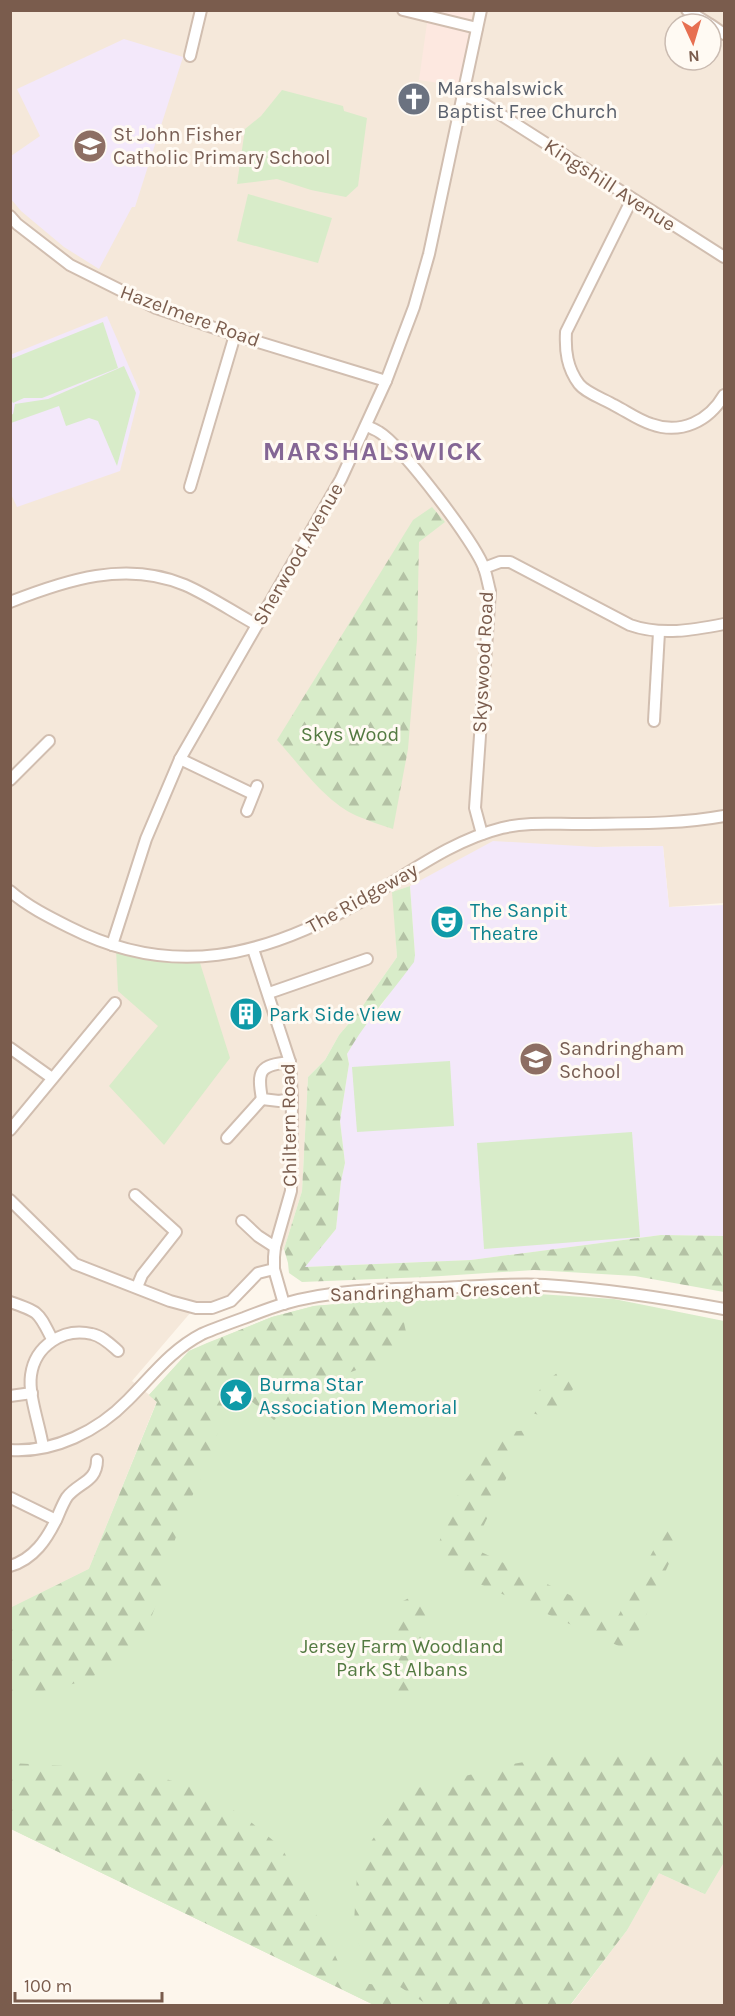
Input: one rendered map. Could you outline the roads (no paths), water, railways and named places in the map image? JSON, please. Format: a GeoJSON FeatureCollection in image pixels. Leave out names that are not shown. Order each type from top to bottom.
{"type":"FeatureCollection","features":[{"type":"Feature","properties":{"kind":"street"},"geometry":{"type":"LineString","coordinates":[[190,56],[201,10]]}},
{"type":"Feature","properties":{"kind":"street"},"geometry":{"type":"LineString","coordinates":[[403,10],[477,28]]}},
{"type":"Feature","properties":{"kind":"street","name":"Sherwood Avenue"},"geometry":{"type":"LineString","coordinates":[[112,945],[146,839],[180,759],[341,479],[386,381],[414,307],[429,254],[481,10]]}},
{"type":"Feature","properties":{"kind":"street","name":"Kingshill Avenue"},"geometry":{"type":"LineString","coordinates":[[464,96],[481,102],[724,257]]}},
{"type":"Feature","properties":{"kind":"street"},"geometry":{"type":"LineString","coordinates":[[632,200],[566,332],[565,347],[570,370],[581,386],[649,424],[665,428],[679,429],[699,422],[716,409],[724,395]]}},
{"type":"Feature","properties":{"kind":"street","name":"Hazelmere Road"},"geometry":{"type":"LineString","coordinates":[[13,223],[70,265],[156,308],[235,335],[386,381]]}},
{"type":"Feature","properties":{"kind":"street"},"geometry":{"type":"LineString","coordinates":[[190,487],[235,335]]}},
{"type":"Feature","properties":{"kind":"street","name":"Skyswood Road"},"geometry":{"type":"LineString","coordinates":[[366,426],[380,432],[395,446],[437,496],[484,568],[490,591],[475,808],[482,834]]}},
{"type":"Feature","properties":{"kind":"street"},"geometry":{"type":"LineString","coordinates":[[484,568],[500,562],[510,562],[630,625],[644,630],[659,632],[695,630],[724,624]]}},
{"type":"Feature","properties":{"kind":"street"},"geometry":{"type":"LineString","coordinates":[[10,602],[92,576],[117,573],[146,574],[184,585],[257,626]]}},
{"type":"Feature","properties":{"kind":"street"},"geometry":{"type":"LineString","coordinates":[[654,721],[659,632]]}},
{"type":"Feature","properties":{"kind":"street"},"geometry":{"type":"LineString","coordinates":[[10,780],[36,748],[49,741]]}},
{"type":"Feature","properties":{"kind":"street"},"geometry":{"type":"LineString","coordinates":[[180,759],[255,790],[247,811]]}},
{"type":"Feature","properties":{"kind":"street","name":"The Ridgeway"},"geometry":{"type":"LineString","coordinates":[[10,891],[49,916],[91,938],[112,945],[149,954],[193,958],[210,957],[253,949],[311,928],[362,901],[433,857],[482,834],[504,828],[535,824],[660,824],[724,816]]}},
{"type":"Feature","properties":{"kind":"street","name":"Chiltern Road"},"geometry":{"type":"LineString","coordinates":[[253,949],[290,1062],[291,1191],[275,1246],[274,1269],[284,1304]]}},
{"type":"Feature","properties":{"kind":"street"},"geometry":{"type":"LineString","coordinates":[[268,993],[367,959]]}},
{"type":"Feature","properties":{"kind":"street"},"geometry":{"type":"LineString","coordinates":[[10,1130],[115,1003]]}},
{"type":"Feature","properties":{"kind":"street"},"geometry":{"type":"LineString","coordinates":[[10,1048],[52,1078]]}},
{"type":"Feature","properties":{"kind":"street"},"geometry":{"type":"LineString","coordinates":[[262,1099],[259,1079],[261,1072],[269,1066],[290,1062]]}},
{"type":"Feature","properties":{"kind":"street"},"geometry":{"type":"LineString","coordinates":[[262,1099],[279,1101],[292,1099]]}},
{"type":"Feature","properties":{"kind":"street"},"geometry":{"type":"LineString","coordinates":[[227,1138],[262,1099]]}},
{"type":"Feature","properties":{"kind":"street"},"geometry":{"type":"LineString","coordinates":[[135,1195],[176,1232],[142,1275],[137,1287]]}},
{"type":"Feature","properties":{"kind":"street"},"geometry":{"type":"LineString","coordinates":[[10,1200],[75,1263],[170,1301],[196,1308],[212,1308],[231,1301],[258,1273],[274,1269]]}},
{"type":"Feature","properties":{"kind":"street"},"geometry":{"type":"LineString","coordinates":[[242,1221],[258,1236],[275,1246]]}},
{"type":"Feature","properties":{"kind":"street","name":"Sandringham Crescent"},"geometry":{"type":"LineString","coordinates":[[10,1450],[21,1451],[71,1440],[98,1426],[126,1402],[171,1355],[192,1340],[225,1325],[284,1304],[325,1295],[376,1290],[544,1285],[657,1296],[724,1309]]}},
{"type":"Feature","properties":{"kind":"street"},"geometry":{"type":"LineString","coordinates":[[10,1302],[34,1310],[52,1339]]}},
{"type":"Feature","properties":{"kind":"street"},"geometry":{"type":"LineString","coordinates":[[44,1447],[30,1376],[36,1358],[52,1339],[74,1332],[93,1334],[106,1341],[118,1352]]}},
{"type":"Feature","properties":{"kind":"street"},"geometry":{"type":"LineString","coordinates":[[10,1396],[32,1393]]}},
{"type":"Feature","properties":{"kind":"street"},"geometry":{"type":"LineString","coordinates":[[10,1566],[39,1549],[65,1499],[75,1489],[91,1480],[97,1467],[97,1460]]}},
{"type":"Feature","properties":{"kind":"street"},"geometry":{"type":"LineString","coordinates":[[11,1498],[56,1520]]}},
{"type":"Feature","properties":{"kind":"place","name":"Marshalswick Baptist Free Church"},"geometry":{"type":"Point","coordinates":[414,99]}},
{"type":"Feature","properties":{"kind":"place","name":"St John Fisher Catholic Primary School"},"geometry":{"type":"Point","coordinates":[90,146]}},
{"type":"Feature","properties":{"kind":"place","name":"The Sanpit Theatre"},"geometry":{"type":"Point","coordinates":[447,922]}},
{"type":"Feature","properties":{"kind":"place","name":"Park Side View"},"geometry":{"type":"Point","coordinates":[246,1014]}},
{"type":"Feature","properties":{"kind":"place","name":"Sandringham School"},"geometry":{"type":"Point","coordinates":[536,1059]}},
{"type":"Feature","properties":{"kind":"place","name":"Burma Star Association Memorial"},"geometry":{"type":"Point","coordinates":[236,1395]}},
{"type":"Feature","properties":{"kind":"district","name":"MARSHALSWICK"},"geometry":{"type":"Point","coordinates":[373,451]}},
{"type":"Feature","properties":{"kind":"park label","name":"Skys Wood"},"geometry":{"type":"Point","coordinates":[350,734]}},
{"type":"Feature","properties":{"kind":"park label","name":"Jersey Farm Woodland Park St Albans"},"geometry":{"type":"Point","coordinates":[402,1658]}}]}
